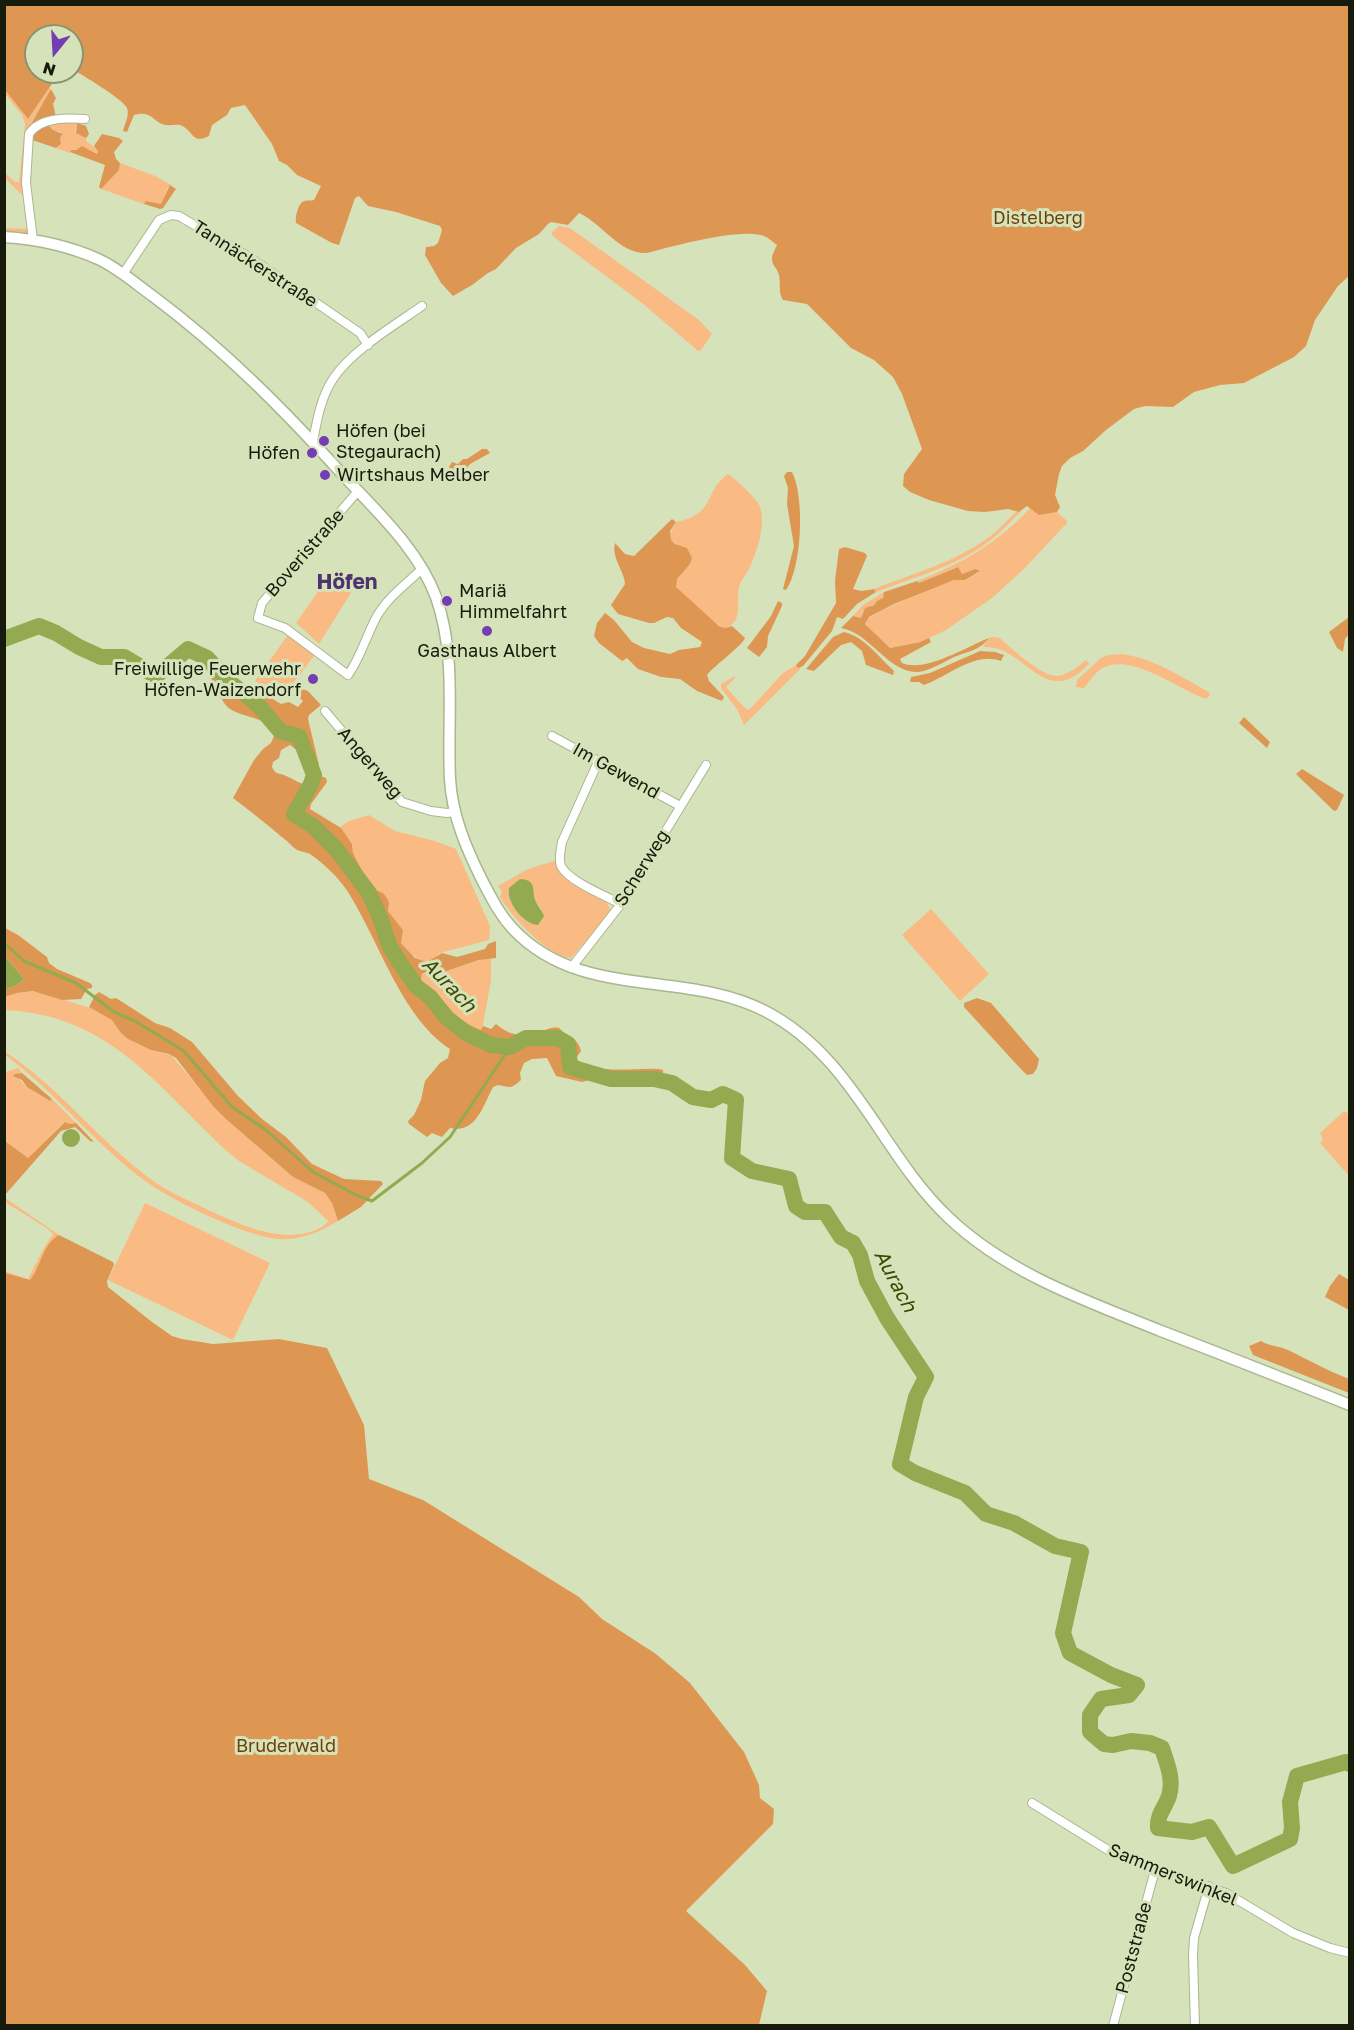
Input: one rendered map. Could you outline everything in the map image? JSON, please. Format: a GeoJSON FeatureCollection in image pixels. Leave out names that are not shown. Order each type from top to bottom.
{"type":"FeatureCollection","features":[{"type":"Feature","properties":{"kind":"street"},"geometry":{"type":"LineString","coordinates":[[33,240],[26,183],[29,134],[37,126],[55,120],[85,119]]}},
{"type":"Feature","properties":{"kind":"street","name":"Tannäckerstraße"},"geometry":{"type":"LineString","coordinates":[[123,274],[159,220],[171,215],[178,216],[250,258],[360,333],[368,345]]}},
{"type":"Feature","properties":{"kind":"street"},"geometry":{"type":"LineString","coordinates":[[4,237],[33,240],[101,260],[198,330],[238,365],[313,441],[391,527],[422,570],[435,596],[449,658],[450,781],[455,812],[475,866],[495,906],[509,925],[540,952],[571,968],[607,978],[685,987],[740,1000],[766,1011],[818,1050],[862,1101],[927,1195],[950,1219],[1001,1258],[1072,1295],[1350,1405]]}},
{"type":"Feature","properties":{"kind":"street"},"geometry":{"type":"LineString","coordinates":[[313,441],[325,393],[333,379],[368,345],[422,306]]}},
{"type":"Feature","properties":{"kind":"street","name":"Boveristraße"},"geometry":{"type":"LineString","coordinates":[[358,492],[262,603],[258,618],[285,628],[348,675],[357,663],[377,615],[390,597],[422,570]]}},
{"type":"Feature","properties":{"kind":"street","name":"Angerweg"},"geometry":{"type":"LineString","coordinates":[[325,711],[402,802],[431,811],[455,812]]}},
{"type":"Feature","properties":{"kind":"street","name":"Im Gewend"},"geometry":{"type":"LineString","coordinates":[[552,736],[680,806]]}},
{"type":"Feature","properties":{"kind":"street"},"geometry":{"type":"LineString","coordinates":[[598,762],[562,842],[560,864],[571,877],[621,904]]}},
{"type":"Feature","properties":{"kind":"street","name":"Scherweg"},"geometry":{"type":"LineString","coordinates":[[571,968],[621,904],[706,765]]}},
{"type":"Feature","properties":{"kind":"street","name":"Sammerswinkel"},"geometry":{"type":"LineString","coordinates":[[1032,1803],[1108,1850],[1155,1870],[1226,1893],[1293,1933],[1330,1948],[1350,1953]]}},
{"type":"Feature","properties":{"kind":"street","name":"Poststraße"},"geometry":{"type":"LineString","coordinates":[[1113,2025],[1155,1870]]}},
{"type":"Feature","properties":{"kind":"street"},"geometry":{"type":"LineString","coordinates":[[1195,2025],[1194,1938],[1209,1886]]}},
{"type":"Feature","properties":{"kind":"shaded area"},"geometry":{"type":"Polygon","coordinates":[[[50,87],[50,92],[29,128],[30,233],[5,233],[5,228],[28,229],[23,196],[5,178],[4,172],[15,182],[19,182],[25,124],[22,115],[5,94],[5,90],[28,119],[50,87]]]}},
{"type":"Feature","properties":{"kind":"shaded area"},"geometry":{"type":"Polygon","coordinates":[[[77,123],[75,132],[86,138],[86,141],[98,150],[97,154],[86,148],[71,150],[70,153],[56,148],[61,144],[60,138],[63,135],[47,124],[77,123]]]}},
{"type":"Feature","properties":{"kind":"shaded area"},"geometry":{"type":"Polygon","coordinates":[[[120,163],[155,176],[171,185],[161,204],[146,201],[144,204],[101,189],[119,170],[120,163]]]}},
{"type":"Feature","properties":{"kind":"shaded area"},"geometry":{"type":"Polygon","coordinates":[[[559,226],[570,228],[699,320],[712,334],[701,350],[698,351],[642,303],[555,238],[551,233],[559,226]]]}},
{"type":"Feature","properties":{"kind":"shaded area"},"geometry":{"type":"Polygon","coordinates":[[[728,474],[758,504],[762,522],[755,553],[739,587],[737,616],[731,625],[725,628],[708,617],[676,587],[676,579],[688,566],[679,546],[671,540],[670,534],[676,522],[698,514],[704,508],[715,488],[728,474]]]}},
{"type":"Feature","properties":{"kind":"shaded area"},"geometry":{"type":"Polygon","coordinates":[[[1030,508],[1049,513],[1057,512],[1067,523],[1025,568],[992,598],[946,630],[923,641],[890,648],[866,625],[867,619],[883,610],[929,589],[954,580],[965,580],[980,572],[972,570],[962,574],[957,567],[919,583],[917,581],[964,560],[992,542],[1030,508]]]}},
{"type":"Feature","properties":{"kind":"shaded area"},"geometry":{"type":"Polygon","coordinates":[[[1021,511],[993,538],[971,554],[945,567],[876,592],[874,589],[962,554],[989,537],[1016,512],[1021,511]]]}},
{"type":"Feature","properties":{"kind":"shaded area"},"geometry":{"type":"Polygon","coordinates":[[[333,570],[354,588],[319,644],[296,623],[333,570]]]}},
{"type":"Feature","properties":{"kind":"shaded area"},"geometry":{"type":"Polygon","coordinates":[[[884,592],[883,598],[863,611],[861,618],[853,616],[863,605],[884,592]]]}},
{"type":"Feature","properties":{"kind":"shaded area"},"geometry":{"type":"Polygon","coordinates":[[[290,632],[317,652],[282,698],[255,681],[290,632]]]}},
{"type":"Feature","properties":{"kind":"shaded area"},"geometry":{"type":"Polygon","coordinates":[[[989,638],[1000,638],[1027,661],[1052,675],[1065,674],[1086,660],[1089,664],[1076,675],[1055,681],[1036,673],[1003,651],[983,647],[989,638]]]}},
{"type":"Feature","properties":{"kind":"shaded area"},"geometry":{"type":"Polygon","coordinates":[[[1121,654],[1144,659],[1166,668],[1209,692],[1210,695],[1203,698],[1154,674],[1127,665],[1103,668],[1084,688],[1076,687],[1077,680],[1101,658],[1121,654]]]}},
{"type":"Feature","properties":{"kind":"shaded area"},"geometry":{"type":"Polygon","coordinates":[[[796,665],[801,668],[744,725],[737,709],[721,688],[721,684],[735,676],[726,687],[749,710],[783,673],[796,665]]]}},
{"type":"Feature","properties":{"kind":"shaded area"},"geometry":{"type":"Polygon","coordinates":[[[369,815],[395,831],[456,849],[490,926],[489,940],[440,953],[430,962],[417,958],[407,950],[401,943],[403,930],[388,911],[389,903],[383,893],[376,890],[365,876],[353,853],[352,844],[340,827],[349,821],[369,815]]]}},
{"type":"Feature","properties":{"kind":"shaded area"},"geometry":{"type":"Polygon","coordinates":[[[557,860],[558,867],[606,901],[610,909],[608,916],[571,958],[541,943],[513,915],[500,897],[502,892],[498,886],[528,869],[557,860]],[[518,881],[509,888],[510,900],[522,917],[533,924],[539,924],[542,911],[535,901],[533,888],[518,881]]]}},
{"type":"Feature","properties":{"kind":"shaded area"},"geometry":{"type":"Polygon","coordinates":[[[520,879],[532,884],[536,902],[544,916],[538,925],[521,917],[510,900],[509,888],[520,879]]]}},
{"type":"Feature","properties":{"kind":"shaded area"},"geometry":{"type":"Polygon","coordinates":[[[931,909],[989,974],[960,1001],[902,935],[931,909]]]}},
{"type":"Feature","properties":{"kind":"shaded area"},"geometry":{"type":"Polygon","coordinates":[[[5,956],[24,979],[5,990],[5,956]]]}},
{"type":"Feature","properties":{"kind":"shaded area"},"geometry":{"type":"Polygon","coordinates":[[[486,958],[491,959],[491,980],[482,1030],[464,1023],[455,1014],[446,1010],[423,982],[421,976],[426,972],[438,974],[486,958]]]}},
{"type":"Feature","properties":{"kind":"shaded area"},"geometry":{"type":"Polygon","coordinates":[[[35,991],[97,1010],[114,1021],[121,1033],[128,1039],[151,1050],[171,1055],[227,1120],[293,1177],[325,1193],[332,1203],[338,1221],[304,1236],[289,1239],[267,1237],[228,1225],[186,1205],[137,1175],[103,1146],[39,1083],[5,1055],[4,1051],[60,1096],[130,1163],[173,1193],[234,1221],[269,1233],[287,1235],[304,1233],[320,1228],[328,1221],[308,1202],[229,1153],[155,1081],[104,1040],[75,1025],[42,1015],[5,1010],[5,997],[35,991]]]}},
{"type":"Feature","properties":{"kind":"shaded area"},"geometry":{"type":"Polygon","coordinates":[[[18,1068],[22,1073],[14,1074],[27,1087],[50,1101],[52,1099],[76,1123],[64,1122],[28,1158],[5,1141],[7,1134],[4,1132],[4,1076],[8,1071],[18,1068]]]}},
{"type":"Feature","properties":{"kind":"shaded area"},"geometry":{"type":"Polygon","coordinates":[[[1344,1111],[1349,1114],[1349,1176],[1320,1143],[1323,1140],[1320,1133],[1344,1111]]]}},
{"type":"Feature","properties":{"kind":"shaded area"},"geometry":{"type":"Polygon","coordinates":[[[71,1129],[77,1132],[80,1138],[77,1144],[71,1147],[65,1144],[62,1138],[65,1132],[71,1129]]]}},
{"type":"Feature","properties":{"kind":"shaded area"},"geometry":{"type":"Polygon","coordinates":[[[5,1198],[59,1235],[45,1250],[30,1281],[5,1274],[4,1271],[28,1279],[53,1234],[5,1202],[5,1198]]]}},
{"type":"Feature","properties":{"kind":"shaded area"},"geometry":{"type":"Polygon","coordinates":[[[145,1203],[270,1263],[233,1340],[108,1280],[145,1203]]]}},
{"type":"Feature","properties":{"kind":"green space","name":"Distelberg"},"geometry":{"type":"Polygon","coordinates":[[[5,4],[1349,5],[1349,276],[1338,286],[1315,320],[1306,346],[1294,357],[1244,383],[1220,385],[1194,392],[1173,407],[1145,406],[1134,409],[1083,451],[1070,458],[1062,466],[1059,474],[1055,495],[1060,507],[1057,512],[1039,515],[1027,506],[1019,512],[1008,509],[985,512],[968,511],[929,500],[910,492],[903,486],[904,474],[922,449],[902,394],[893,377],[874,360],[851,348],[807,304],[783,300],[778,272],[772,261],[777,245],[766,237],[742,234],[690,242],[647,253],[637,252],[620,244],[579,213],[568,225],[551,222],[539,234],[516,248],[496,269],[453,296],[441,283],[425,255],[426,247],[438,243],[442,230],[440,226],[368,206],[359,196],[355,198],[339,245],[296,223],[300,204],[314,200],[321,186],[297,175],[279,161],[272,144],[245,105],[231,108],[227,115],[212,125],[209,136],[199,139],[185,127],[165,125],[145,114],[134,115],[127,132],[123,131],[128,114],[127,108],[102,87],[84,76],[84,24],[24,24],[24,84],[52,84],[28,119],[5,90],[5,4]]]}},
{"type":"Feature","properties":{"kind":"green space"},"geometry":{"type":"Polygon","coordinates":[[[51,89],[56,98],[53,104],[56,117],[32,122],[51,89]]]}},
{"type":"Feature","properties":{"kind":"green space"},"geometry":{"type":"Polygon","coordinates":[[[77,123],[86,126],[89,134],[86,138],[76,133],[77,123]]]}},
{"type":"Feature","properties":{"kind":"green space"},"geometry":{"type":"Polygon","coordinates":[[[47,124],[53,130],[63,134],[60,138],[61,144],[56,148],[32,140],[34,130],[47,124]]]}},
{"type":"Feature","properties":{"kind":"green space"},"geometry":{"type":"Polygon","coordinates":[[[102,134],[123,141],[114,152],[120,163],[119,170],[101,189],[99,187],[105,165],[70,152],[82,146],[97,154],[98,151],[94,146],[102,134]]]}},
{"type":"Feature","properties":{"kind":"green space"},"geometry":{"type":"Polygon","coordinates":[[[170,185],[176,189],[163,208],[144,204],[146,201],[161,204],[170,185]]]}},
{"type":"Feature","properties":{"kind":"green space"},"geometry":{"type":"Polygon","coordinates":[[[482,449],[487,449],[490,453],[470,464],[467,468],[467,477],[462,482],[457,480],[449,467],[452,462],[458,464],[482,449]]]}},
{"type":"Feature","properties":{"kind":"green space"},"geometry":{"type":"Polygon","coordinates":[[[787,472],[792,472],[796,483],[800,532],[796,566],[786,590],[783,589],[794,546],[787,504],[788,488],[784,476],[787,472]]]}},
{"type":"Feature","properties":{"kind":"green space"},"geometry":{"type":"Polygon","coordinates":[[[672,519],[676,522],[670,531],[671,540],[687,548],[692,558],[690,564],[677,579],[676,587],[719,626],[725,628],[732,626],[745,638],[707,675],[709,681],[724,697],[722,701],[697,691],[680,679],[661,677],[638,669],[627,658],[622,661],[599,643],[594,636],[597,623],[605,613],[614,620],[632,642],[644,648],[670,654],[679,650],[700,647],[702,642],[681,628],[673,618],[667,617],[649,623],[618,614],[611,605],[625,584],[616,559],[615,543],[625,554],[634,556],[672,519]]]}},
{"type":"Feature","properties":{"kind":"green space"},"geometry":{"type":"Polygon","coordinates":[[[845,547],[865,553],[867,556],[853,589],[861,591],[874,589],[876,592],[857,604],[843,619],[837,617],[832,631],[803,666],[798,668],[796,665],[805,656],[836,603],[835,581],[839,549],[845,547]]]}},
{"type":"Feature","properties":{"kind":"green space"},"geometry":{"type":"Polygon","coordinates":[[[958,567],[962,574],[975,569],[980,571],[965,580],[954,580],[894,604],[869,617],[865,624],[890,648],[929,638],[931,642],[900,659],[902,663],[911,665],[934,662],[989,638],[978,648],[928,670],[912,672],[891,662],[862,638],[841,628],[853,616],[861,618],[865,608],[883,598],[884,592],[917,581],[919,583],[958,567]]]}},
{"type":"Feature","properties":{"kind":"green space"},"geometry":{"type":"Polygon","coordinates":[[[778,601],[782,603],[782,606],[768,636],[767,647],[759,657],[747,648],[771,616],[778,601]]]}},
{"type":"Feature","properties":{"kind":"green space"},"geometry":{"type":"Polygon","coordinates":[[[1349,617],[1349,634],[1345,639],[1343,652],[1337,648],[1329,632],[1349,617]]]}},
{"type":"Feature","properties":{"kind":"green space"},"geometry":{"type":"Polygon","coordinates":[[[844,632],[857,637],[869,646],[894,671],[893,675],[866,665],[862,651],[851,642],[841,645],[814,671],[806,669],[833,637],[844,632]]]}},
{"type":"Feature","properties":{"kind":"green space"},"geometry":{"type":"Polygon","coordinates":[[[980,651],[1004,655],[1001,661],[981,659],[971,662],[924,685],[919,682],[910,682],[911,677],[930,673],[980,651]]]}},
{"type":"Feature","properties":{"kind":"green space"},"geometry":{"type":"Polygon","coordinates":[[[216,659],[255,699],[265,694],[281,704],[289,702],[298,707],[303,701],[296,694],[300,688],[308,691],[321,705],[309,715],[308,719],[319,765],[305,764],[298,751],[290,745],[281,750],[279,758],[273,762],[272,767],[277,773],[305,784],[321,776],[326,778],[327,782],[311,804],[310,809],[341,828],[352,844],[353,853],[365,876],[376,890],[387,898],[388,911],[403,930],[401,943],[415,958],[427,962],[442,953],[457,957],[485,949],[488,944],[496,941],[496,958],[479,960],[438,974],[426,972],[422,974],[421,980],[448,1009],[463,1021],[481,1030],[483,1026],[491,1029],[496,1024],[510,1033],[527,1036],[556,1027],[577,1043],[581,1051],[576,1058],[583,1064],[615,1070],[659,1069],[663,1070],[663,1074],[654,1078],[606,1082],[593,1079],[582,1082],[556,1076],[547,1058],[532,1059],[524,1063],[520,1073],[521,1080],[510,1087],[498,1085],[493,1087],[478,1117],[466,1127],[450,1128],[442,1137],[432,1133],[427,1137],[409,1124],[408,1121],[414,1115],[421,1100],[425,1081],[440,1063],[448,1058],[450,1049],[417,1017],[339,879],[310,854],[295,849],[233,798],[254,760],[271,743],[276,731],[268,724],[235,712],[227,706],[206,669],[216,659]]]}},
{"type":"Feature","properties":{"kind":"green space"},"geometry":{"type":"Polygon","coordinates":[[[1244,717],[1270,742],[1267,748],[1239,723],[1244,717]]]}},
{"type":"Feature","properties":{"kind":"green space"},"geometry":{"type":"Polygon","coordinates":[[[1302,769],[1344,795],[1337,810],[1334,811],[1296,774],[1302,769]]]}},
{"type":"Feature","properties":{"kind":"green space"},"geometry":{"type":"Polygon","coordinates":[[[5,928],[47,957],[49,963],[57,969],[90,983],[92,988],[87,989],[81,999],[62,1000],[33,991],[5,997],[5,990],[24,979],[5,956],[5,928]]]}},
{"type":"Feature","properties":{"kind":"green space"},"geometry":{"type":"Polygon","coordinates":[[[99,992],[111,999],[116,998],[155,1023],[170,1028],[192,1042],[238,1096],[262,1119],[286,1137],[312,1164],[344,1179],[381,1181],[383,1184],[361,1207],[338,1221],[332,1203],[325,1193],[293,1177],[227,1120],[213,1106],[176,1058],[128,1039],[112,1020],[89,1007],[99,992]]]}},
{"type":"Feature","properties":{"kind":"green space"},"geometry":{"type":"Polygon","coordinates":[[[977,998],[991,1003],[1039,1059],[1033,1074],[1027,1075],[964,1007],[964,1003],[977,998]]]}},
{"type":"Feature","properties":{"kind":"green space"},"geometry":{"type":"Polygon","coordinates":[[[22,1073],[52,1099],[50,1101],[13,1076],[22,1073]]]}},
{"type":"Feature","properties":{"kind":"green space"},"geometry":{"type":"Polygon","coordinates":[[[65,1122],[76,1123],[94,1142],[75,1127],[61,1131],[5,1195],[5,1141],[28,1158],[65,1122]]]}},
{"type":"Feature","properties":{"kind":"green space","name":"Bruderwald"},"geometry":{"type":"Polygon","coordinates":[[[59,1235],[113,1262],[114,1265],[107,1281],[108,1287],[172,1336],[213,1344],[279,1339],[327,1348],[364,1425],[369,1479],[423,1500],[579,1597],[602,1619],[656,1654],[690,1683],[744,1752],[759,1785],[760,1798],[774,1809],[773,1824],[686,1911],[745,1965],[767,1991],[759,2025],[5,2025],[5,1273],[30,1280],[45,1250],[59,1235]]]}},
{"type":"Feature","properties":{"kind":"green space"},"geometry":{"type":"Polygon","coordinates":[[[1339,1274],[1349,1280],[1349,1310],[1325,1297],[1339,1274]]]}},
{"type":"Feature","properties":{"kind":"green space"},"geometry":{"type":"Polygon","coordinates":[[[1261,1341],[1288,1350],[1349,1379],[1349,1393],[1253,1355],[1249,1346],[1261,1341]]]}},
{"type":"Feature","properties":{"kind":"waterway","name":"Aurach"},"geometry":{"type":"LineString","coordinates":[[4,639],[39,626],[101,657],[124,657],[156,676],[188,649],[207,658],[227,680],[257,704],[281,732],[299,736],[314,775],[294,814],[313,826],[337,850],[369,893],[389,945],[400,963],[417,987],[430,997],[447,1018],[466,1033],[491,1045],[510,1047],[526,1038],[558,1038],[568,1044],[570,1067],[611,1079],[654,1079],[672,1083],[693,1097],[711,1100],[723,1094],[736,1100],[732,1158],[752,1171],[789,1179],[796,1206],[805,1212],[825,1212],[841,1237],[853,1243],[860,1255],[867,1281],[887,1318],[926,1377],[916,1397],[900,1464],[915,1473],[965,1493],[986,1514],[1014,1523],[1055,1546],[1081,1552],[1063,1633],[1070,1653],[1111,1675],[1137,1685],[1129,1695],[1101,1699],[1090,1715],[1090,1732],[1104,1744],[1113,1745],[1131,1741],[1150,1743],[1162,1748],[1171,1784],[1158,1828],[1192,1832],[1209,1827],[1233,1866],[1290,1839],[1292,1828],[1290,1802],[1297,1776],[1346,1762],[1350,1764]]}},
{"type":"Feature","properties":{"kind":"waterway"},"geometry":{"type":"LineString","coordinates":[[4,943],[24,961],[76,983],[114,1012],[135,1021],[184,1051],[232,1107],[266,1130],[313,1172],[372,1201],[422,1163],[450,1137],[510,1047]]}},
{"type":"Feature","properties":{"kind":"place","name":"Höfen (bei Stegaurach)"},"geometry":{"type":"Point","coordinates":[324,441]}},
{"type":"Feature","properties":{"kind":"place","name":"Höfen"},"geometry":{"type":"Point","coordinates":[312,453]}},
{"type":"Feature","properties":{"kind":"place","name":"Wirtshaus Melber"},"geometry":{"type":"Point","coordinates":[325,475]}},
{"type":"Feature","properties":{"kind":"place","name":"Mariä Himmelfahrt"},"geometry":{"type":"Point","coordinates":[447,601]}},
{"type":"Feature","properties":{"kind":"place","name":"Gasthaus Albert"},"geometry":{"type":"Point","coordinates":[487,631]}},
{"type":"Feature","properties":{"kind":"place","name":"Freiwillige Feuerwehr Höfen-Waizendorf"},"geometry":{"type":"Point","coordinates":[313,679]}},
{"type":"Feature","properties":{"kind":"district","name":"Höfen"},"geometry":{"type":"Point","coordinates":[347,582]}}]}
